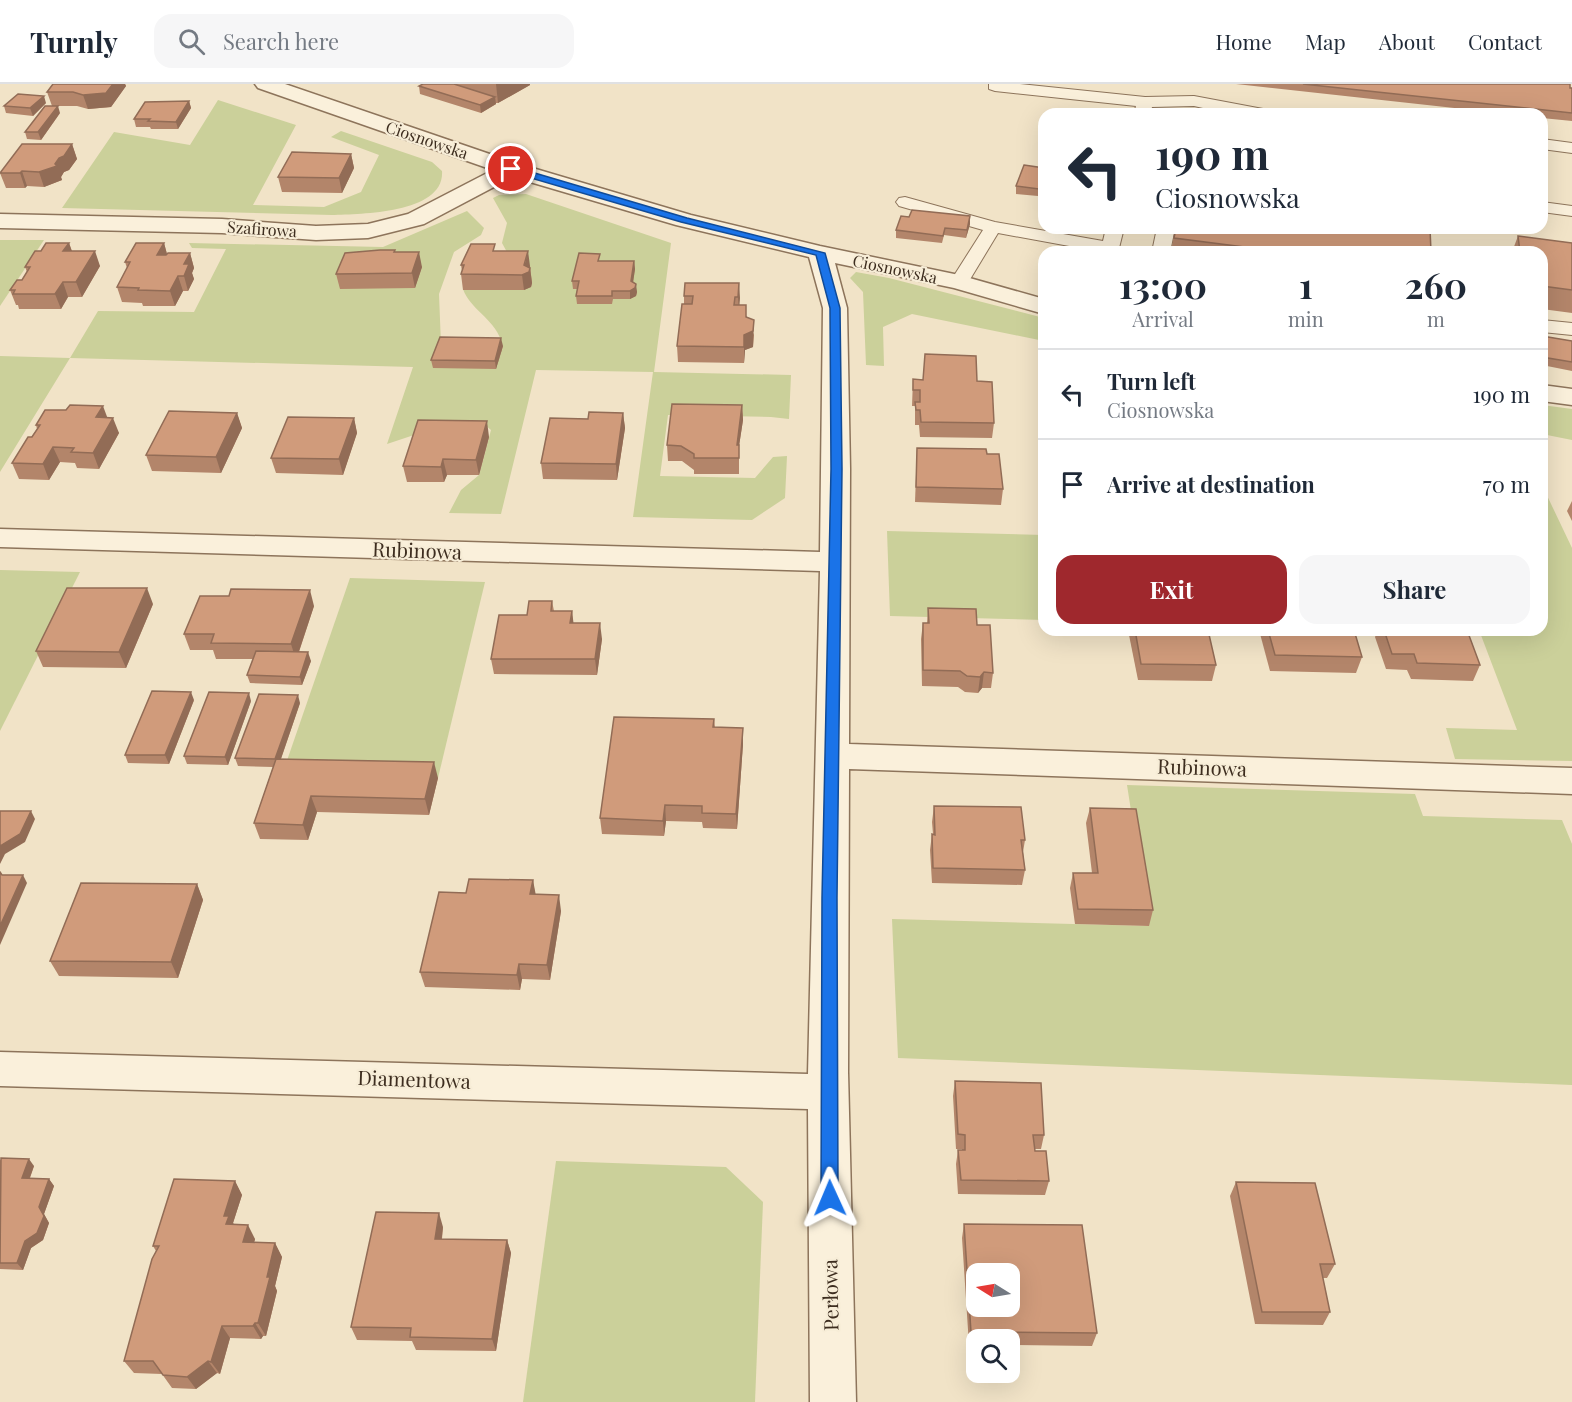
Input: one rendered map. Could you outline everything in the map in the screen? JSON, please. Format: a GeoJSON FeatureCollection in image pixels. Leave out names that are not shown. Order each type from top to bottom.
{"type":"FeatureCollection","features":[{"type":"Feature","properties":{"kind":"street","name":"Ciosnowska"},"geometry":{"type":"LineString","coordinates":[[265,84],[511,169],[684,220],[820,253],[959,282],[1038,305]]}},
{"type":"Feature","properties":{"kind":"street","name":"Szafirowa"},"geometry":{"type":"LineString","coordinates":[[0,221],[222,226],[315,234],[368,231],[416,219],[511,169]]}},
{"type":"Feature","properties":{"kind":"street","name":"Perłowa"},"geometry":{"type":"LineString","coordinates":[[820,253],[835,308],[836,469],[828,1092],[833,1402]]}},
{"type":"Feature","properties":{"kind":"street"},"geometry":{"type":"LineString","coordinates":[[1548,394],[1572,397]]}},
{"type":"Feature","properties":{"kind":"street","name":"Rubinowa"},"geometry":{"type":"LineString","coordinates":[[0,538],[834,562]]}},
{"type":"Feature","properties":{"kind":"street","name":"Rubinowa"},"geometry":{"type":"LineString","coordinates":[[831,756],[1572,781]]}},
{"type":"Feature","properties":{"kind":"street","name":"Diamentowa"},"geometry":{"type":"LineString","coordinates":[[0,1069],[828,1092]]}},
{"type":"Feature","properties":{"kind":"lane"},"geometry":{"type":"LineString","coordinates":[[1194,101],[1197,84]]}},
{"type":"Feature","properties":{"kind":"lane"},"geometry":{"type":"LineString","coordinates":[[996,86],[1143,108],[1194,101],[1225,108]]}},
{"type":"Feature","properties":{"kind":"lane"},"geometry":{"type":"LineString","coordinates":[[1548,145],[1572,147]]}},
{"type":"Feature","properties":{"kind":"lane"},"geometry":{"type":"LineString","coordinates":[[905,202],[993,227],[1099,246]]}},
{"type":"Feature","properties":{"kind":"lane"},"geometry":{"type":"LineString","coordinates":[[1548,208],[1572,211]]}},
{"type":"Feature","properties":{"kind":"lane"},"geometry":{"type":"LineString","coordinates":[[959,282],[993,227]]}},
{"type":"Feature","properties":{"kind":"lane"},"geometry":{"type":"LineString","coordinates":[[1548,327],[1572,329]]}},
{"type":"Feature","properties":{"kind":"green space"},"geometry":{"type":"Polygon","coordinates":[[[218,100],[296,125],[253,205],[324,207],[361,192],[379,155],[331,137],[341,131],[432,162],[442,171],[439,185],[430,195],[416,203],[381,212],[362,214],[62,208],[114,132],[190,145],[218,100]]]}},
{"type":"Feature","properties":{"kind":"green space"},"geometry":{"type":"Polygon","coordinates":[[[526,194],[671,243],[654,372],[791,375],[789,419],[668,415],[660,476],[755,478],[773,457],[787,456],[785,498],[752,520],[633,517],[653,372],[536,370],[501,514],[449,513],[461,490],[479,475],[491,430],[484,424],[414,435],[387,444],[413,367],[70,358],[98,311],[194,312],[226,249],[192,248],[189,243],[383,247],[467,211],[484,228],[481,235],[454,252],[439,294],[441,345],[501,340],[493,326],[466,296],[463,289],[508,254],[502,243],[507,223],[493,198],[499,195],[526,194]]]}},
{"type":"Feature","properties":{"kind":"green space"},"geometry":{"type":"Polygon","coordinates":[[[0,240],[44,240],[0,306],[0,240]]]}},
{"type":"Feature","properties":{"kind":"green space"},"geometry":{"type":"Polygon","coordinates":[[[856,272],[889,278],[1038,316],[1038,340],[912,314],[883,327],[884,366],[866,365],[863,292],[850,278],[856,272]]]}},
{"type":"Feature","properties":{"kind":"green space"},"geometry":{"type":"Polygon","coordinates":[[[0,356],[70,358],[0,472],[0,356]]]}},
{"type":"Feature","properties":{"kind":"green space"},"geometry":{"type":"Polygon","coordinates":[[[1548,406],[1572,409],[1572,440],[1548,435],[1548,406]]]}},
{"type":"Feature","properties":{"kind":"green space"},"geometry":{"type":"Polygon","coordinates":[[[1548,498],[1572,548],[1572,761],[1455,759],[1446,728],[1517,730],[1481,636],[1548,636],[1548,498]]]}},
{"type":"Feature","properties":{"kind":"green space"},"geometry":{"type":"Polygon","coordinates":[[[887,531],[1038,535],[1038,620],[890,616],[887,531]]]}},
{"type":"Feature","properties":{"kind":"green space"},"geometry":{"type":"Polygon","coordinates":[[[0,570],[80,572],[0,731],[0,570]]]}},
{"type":"Feature","properties":{"kind":"green space"},"geometry":{"type":"Polygon","coordinates":[[[350,578],[485,582],[438,778],[282,775],[350,578]]]}},
{"type":"Feature","properties":{"kind":"green space"},"geometry":{"type":"Polygon","coordinates":[[[1127,785],[1415,794],[1423,816],[1562,820],[1572,844],[1572,1085],[898,1058],[892,919],[1149,926],[1127,785]]]}},
{"type":"Feature","properties":{"kind":"green space"},"geometry":{"type":"Polygon","coordinates":[[[556,1161],[726,1167],[763,1202],[755,1402],[523,1402],[556,1161]]]}},
{"type":"Feature","properties":{"kind":"building"},"geometry":{"type":"Polygon","coordinates":[[[53,84],[113,84],[106,93],[83,95],[73,92],[47,92],[53,84]]]}},
{"type":"Feature","properties":{"kind":"building"},"geometry":{"type":"Polygon","coordinates":[[[454,84],[495,97],[480,105],[419,86],[454,84]]]}},
{"type":"Feature","properties":{"kind":"building"},"geometry":{"type":"Polygon","coordinates":[[[1303,84],[1570,84],[1572,88],[1572,113],[1548,110],[1548,108],[1526,108],[1303,84]]]}},
{"type":"Feature","properties":{"kind":"building"},"geometry":{"type":"Polygon","coordinates":[[[18,94],[44,96],[30,108],[4,106],[18,94]]]}},
{"type":"Feature","properties":{"kind":"building"},"geometry":{"type":"Polygon","coordinates":[[[189,101],[176,122],[134,119],[145,102],[189,101]]]}},
{"type":"Feature","properties":{"kind":"building"},"geometry":{"type":"Polygon","coordinates":[[[45,106],[58,106],[38,132],[25,132],[45,106]]]}},
{"type":"Feature","properties":{"kind":"building"},"geometry":{"type":"Polygon","coordinates":[[[22,144],[72,144],[64,156],[59,158],[55,164],[57,166],[39,172],[0,173],[22,144]]]}},
{"type":"Feature","properties":{"kind":"building"},"geometry":{"type":"Polygon","coordinates":[[[292,152],[351,154],[339,178],[278,177],[292,152]]]}},
{"type":"Feature","properties":{"kind":"building"},"geometry":{"type":"Polygon","coordinates":[[[1024,165],[1038,167],[1038,189],[1016,186],[1024,165]]]}},
{"type":"Feature","properties":{"kind":"building"},"geometry":{"type":"Polygon","coordinates":[[[912,210],[970,216],[967,230],[945,228],[943,236],[896,230],[901,216],[909,217],[912,210]]]}},
{"type":"Feature","properties":{"kind":"building"},"geometry":{"type":"Polygon","coordinates":[[[1175,234],[1430,234],[1431,246],[1236,246],[1174,238],[1175,234]]]}},
{"type":"Feature","properties":{"kind":"building"},"geometry":{"type":"Polygon","coordinates":[[[1518,236],[1572,243],[1572,290],[1548,287],[1548,246],[1519,246],[1518,236]]]}},
{"type":"Feature","properties":{"kind":"building"},"geometry":{"type":"Polygon","coordinates":[[[46,243],[69,243],[63,251],[95,251],[76,282],[63,282],[55,294],[13,294],[15,290],[10,290],[17,280],[22,280],[30,267],[25,267],[35,251],[41,251],[46,243]]]}},
{"type":"Feature","properties":{"kind":"building"},"geometry":{"type":"Polygon","coordinates":[[[136,243],[164,243],[157,255],[190,253],[184,264],[189,264],[184,276],[178,276],[170,291],[117,287],[130,262],[125,262],[136,243]]]}},
{"type":"Feature","properties":{"kind":"building"},"geometry":{"type":"Polygon","coordinates":[[[471,244],[495,244],[493,251],[528,251],[524,265],[530,268],[529,272],[522,275],[461,274],[464,265],[461,265],[471,244]]]}},
{"type":"Feature","properties":{"kind":"building"},"geometry":{"type":"Polygon","coordinates":[[[380,250],[419,252],[412,273],[336,274],[345,253],[380,250]]]}},
{"type":"Feature","properties":{"kind":"building"},"geometry":{"type":"Polygon","coordinates":[[[579,253],[600,254],[598,261],[634,261],[631,281],[636,284],[635,288],[630,291],[612,291],[612,296],[576,296],[579,281],[572,281],[579,253]]]}},
{"type":"Feature","properties":{"kind":"building"},"geometry":{"type":"Polygon","coordinates":[[[685,283],[739,283],[738,297],[735,297],[734,305],[746,305],[746,317],[754,320],[753,331],[744,335],[744,347],[677,346],[682,304],[692,304],[693,296],[684,296],[685,283]]]}},
{"type":"Feature","properties":{"kind":"building"},"geometry":{"type":"Polygon","coordinates":[[[440,337],[501,338],[495,361],[431,360],[440,337]]]}},
{"type":"Feature","properties":{"kind":"building"},"geometry":{"type":"Polygon","coordinates":[[[1548,337],[1572,341],[1572,362],[1548,358],[1548,337]]]}},
{"type":"Feature","properties":{"kind":"building"},"geometry":{"type":"Polygon","coordinates":[[[925,354],[976,356],[977,381],[992,382],[994,423],[921,422],[920,410],[916,410],[915,402],[920,402],[920,390],[913,390],[913,379],[923,380],[925,354]]]}},
{"type":"Feature","properties":{"kind":"building"},"geometry":{"type":"Polygon","coordinates":[[[672,404],[742,405],[737,445],[739,445],[739,458],[694,458],[694,454],[681,446],[667,445],[672,404]]]}},
{"type":"Feature","properties":{"kind":"building"},"geometry":{"type":"Polygon","coordinates":[[[70,405],[103,406],[96,417],[113,418],[93,453],[71,452],[74,448],[53,447],[43,464],[12,463],[28,437],[32,437],[40,425],[36,425],[45,410],[66,410],[70,405]]]}},
{"type":"Feature","properties":{"kind":"building"},"geometry":{"type":"Polygon","coordinates":[[[169,411],[237,413],[216,457],[146,455],[169,411]]]}},
{"type":"Feature","properties":{"kind":"building"},"geometry":{"type":"Polygon","coordinates":[[[589,412],[623,413],[616,464],[541,463],[550,418],[588,419],[589,412]]]}},
{"type":"Feature","properties":{"kind":"building"},"geometry":{"type":"Polygon","coordinates":[[[288,417],[354,418],[339,459],[271,458],[288,417]]]}},
{"type":"Feature","properties":{"kind":"building"},"geometry":{"type":"Polygon","coordinates":[[[418,420],[487,421],[476,460],[443,459],[441,467],[403,466],[418,420]]]}},
{"type":"Feature","properties":{"kind":"building"},"geometry":{"type":"Polygon","coordinates":[[[917,448],[986,449],[987,454],[999,454],[1003,489],[916,487],[917,448]]]}},
{"type":"Feature","properties":{"kind":"building"},"geometry":{"type":"Polygon","coordinates":[[[67,588],[147,588],[119,652],[36,651],[67,588]]]}},
{"type":"Feature","properties":{"kind":"building"},"geometry":{"type":"Polygon","coordinates":[[[231,589],[310,590],[291,644],[211,643],[214,634],[184,634],[200,596],[229,596],[231,589]]]}},
{"type":"Feature","properties":{"kind":"building"},"geometry":{"type":"Polygon","coordinates":[[[529,601],[552,601],[551,611],[572,611],[570,623],[600,623],[595,659],[491,659],[499,615],[527,615],[529,601]]]}},
{"type":"Feature","properties":{"kind":"building"},"geometry":{"type":"Polygon","coordinates":[[[928,608],[976,609],[977,625],[990,625],[993,673],[984,672],[980,677],[967,676],[960,671],[923,670],[923,623],[929,623],[928,608]]]}},
{"type":"Feature","properties":{"kind":"building"},"geometry":{"type":"Polygon","coordinates":[[[1136,636],[1209,636],[1216,665],[1141,664],[1136,636]]]}},
{"type":"Feature","properties":{"kind":"building"},"geometry":{"type":"Polygon","coordinates":[[[1270,636],[1356,636],[1362,657],[1275,655],[1270,636]]]}},
{"type":"Feature","properties":{"kind":"building"},"geometry":{"type":"Polygon","coordinates":[[[1386,636],[1469,636],[1480,665],[1417,663],[1414,654],[1392,654],[1386,636]]]}},
{"type":"Feature","properties":{"kind":"building"},"geometry":{"type":"Polygon","coordinates":[[[256,651],[308,652],[300,677],[247,675],[256,651]]]}},
{"type":"Feature","properties":{"kind":"building"},"geometry":{"type":"Polygon","coordinates":[[[152,691],[191,692],[165,755],[125,755],[152,691]]]}},
{"type":"Feature","properties":{"kind":"building"},"geometry":{"type":"Polygon","coordinates":[[[209,692],[249,693],[225,757],[184,756],[209,692]]]}},
{"type":"Feature","properties":{"kind":"building"},"geometry":{"type":"Polygon","coordinates":[[[259,694],[298,695],[275,759],[235,758],[259,694]]]}},
{"type":"Feature","properties":{"kind":"building"},"geometry":{"type":"Polygon","coordinates":[[[614,717],[714,719],[713,727],[743,728],[736,814],[702,813],[702,806],[665,805],[663,821],[600,818],[614,717]]]}},
{"type":"Feature","properties":{"kind":"building"},"geometry":{"type":"Polygon","coordinates":[[[276,759],[434,762],[425,799],[311,796],[303,825],[254,823],[276,759]]]}},
{"type":"Feature","properties":{"kind":"building"},"geometry":{"type":"Polygon","coordinates":[[[934,806],[1021,807],[1025,840],[1021,840],[1025,870],[933,868],[934,806]]]}},
{"type":"Feature","properties":{"kind":"building"},"geometry":{"type":"Polygon","coordinates":[[[1090,808],[1136,809],[1153,910],[1078,909],[1073,873],[1098,873],[1090,808]]]}},
{"type":"Feature","properties":{"kind":"building"},"geometry":{"type":"Polygon","coordinates":[[[0,811],[31,811],[20,834],[0,846],[0,811]]]}},
{"type":"Feature","properties":{"kind":"building"},"geometry":{"type":"Polygon","coordinates":[[[0,872],[2,875],[23,875],[0,926],[0,872]]]}},
{"type":"Feature","properties":{"kind":"building"},"geometry":{"type":"Polygon","coordinates":[[[469,879],[533,880],[530,894],[559,895],[547,965],[519,964],[517,975],[420,972],[439,892],[466,893],[469,879]]]}},
{"type":"Feature","properties":{"kind":"building"},"geometry":{"type":"Polygon","coordinates":[[[81,883],[197,884],[171,962],[50,961],[81,883]]]}},
{"type":"Feature","properties":{"kind":"building"},"geometry":{"type":"Polygon","coordinates":[[[955,1081],[1041,1083],[1044,1135],[1033,1135],[1035,1151],[1046,1151],[1049,1181],[961,1180],[958,1150],[965,1150],[965,1135],[958,1134],[955,1081]]]}},
{"type":"Feature","properties":{"kind":"building"},"geometry":{"type":"Polygon","coordinates":[[[1,1158],[29,1159],[22,1178],[49,1179],[39,1207],[44,1216],[37,1233],[25,1241],[17,1263],[0,1263],[1,1158]]]}},
{"type":"Feature","properties":{"kind":"building"},"geometry":{"type":"Polygon","coordinates":[[[174,1179],[235,1181],[224,1216],[229,1216],[226,1224],[248,1225],[243,1242],[275,1243],[267,1277],[270,1277],[258,1323],[253,1326],[222,1326],[211,1362],[208,1361],[187,1377],[163,1375],[153,1361],[124,1361],[152,1259],[159,1246],[153,1246],[174,1179]]]}},
{"type":"Feature","properties":{"kind":"building"},"geometry":{"type":"Polygon","coordinates":[[[1236,1182],[1315,1183],[1335,1264],[1320,1264],[1330,1312],[1262,1312],[1236,1182]]]}},
{"type":"Feature","properties":{"kind":"building"},"geometry":{"type":"Polygon","coordinates":[[[376,1212],[439,1213],[435,1239],[507,1240],[492,1339],[410,1337],[411,1328],[351,1327],[376,1212]]]}},
{"type":"Feature","properties":{"kind":"building"},"geometry":{"type":"Polygon","coordinates":[[[964,1224],[1082,1225],[1097,1333],[1020,1332],[1020,1329],[971,1329],[970,1317],[1020,1317],[1020,1263],[967,1263],[964,1224]]]}},
{"type":"Feature","properties":{"kind":"route"},"geometry":{"type":"LineString","coordinates":[[511,169],[684,220],[820,253],[835,308],[836,469],[828,1072],[830,1198]]}}]}
